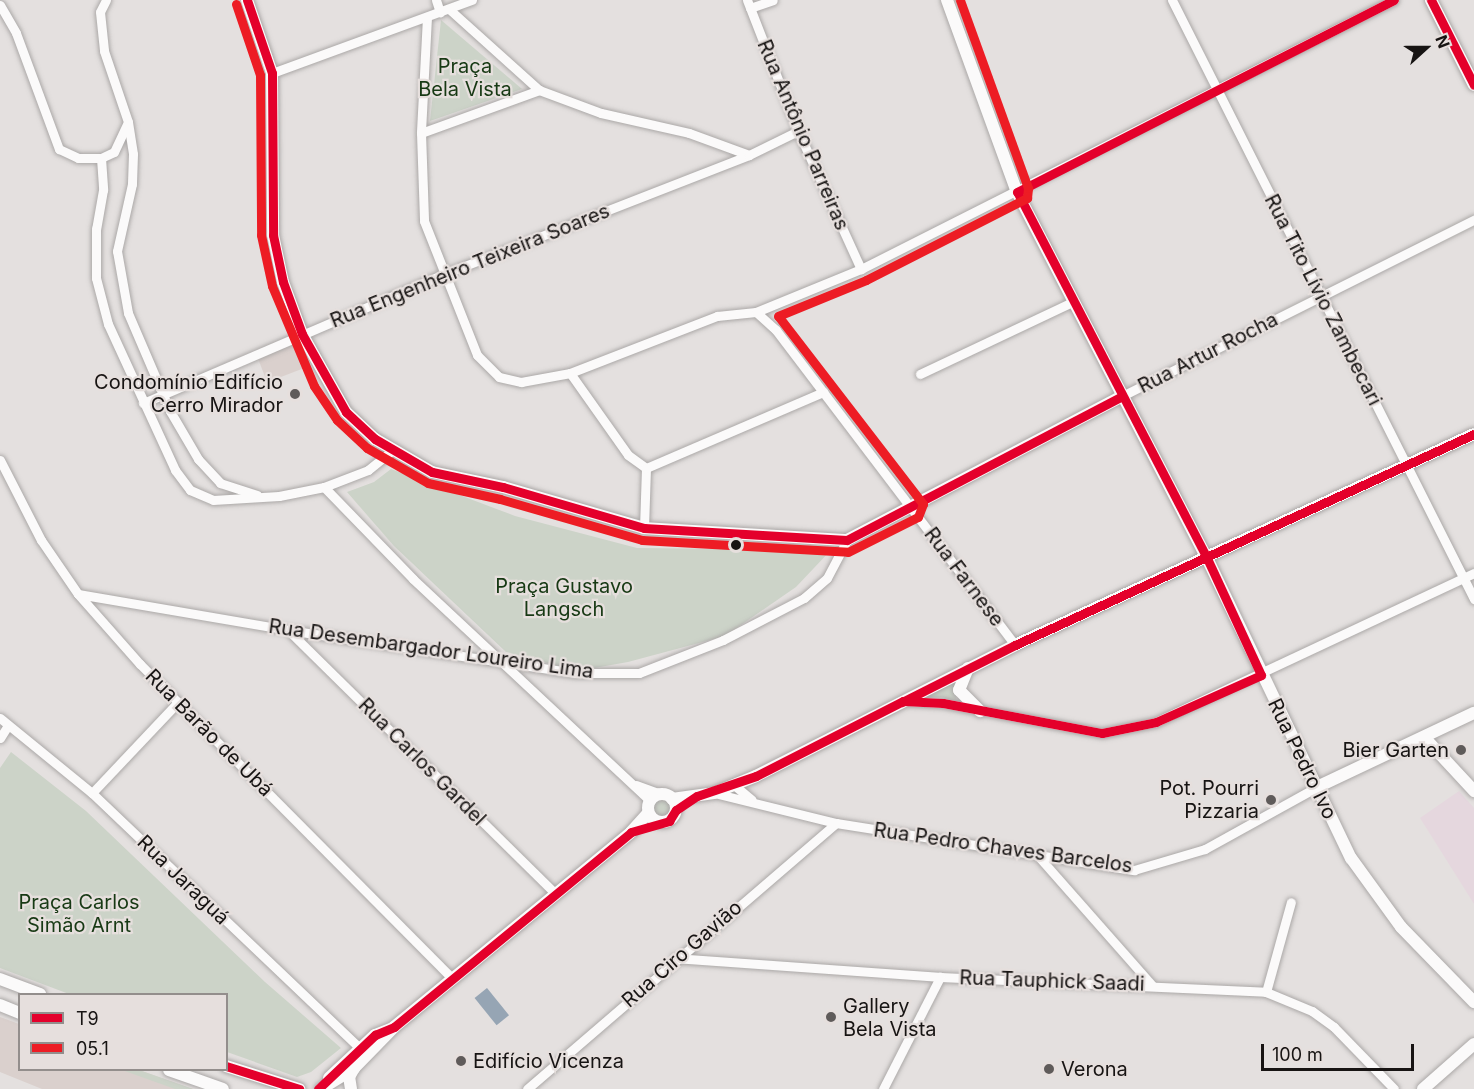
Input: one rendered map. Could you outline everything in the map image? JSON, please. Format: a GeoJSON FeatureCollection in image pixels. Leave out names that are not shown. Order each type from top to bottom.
{"type":"FeatureCollection","features":[{"type":"Feature","properties":{"kind":"street"},"geometry":{"type":"LineString","coordinates":[[106,0],[100,12],[104,51],[128,122],[132,184],[117,251],[118,269],[128,313],[164,394],[198,459],[220,483],[265,497]]}},
{"type":"Feature","properties":{"kind":"street"},"geometry":{"type":"LineString","coordinates":[[247,0],[272,73],[273,235],[283,282],[302,334],[346,412],[375,439],[432,472],[502,487],[644,528],[847,540]]}},
{"type":"Feature","properties":{"kind":"street"},"geometry":{"type":"LineString","coordinates":[[436,0],[444,10],[538,90],[601,113],[689,133],[749,155]]}},
{"type":"Feature","properties":{"kind":"street"},"geometry":{"type":"LineString","coordinates":[[272,73],[471,0]]}},
{"type":"Feature","properties":{"kind":"street"},"geometry":{"type":"LineString","coordinates":[[749,4],[772,0]]}},
{"type":"Feature","properties":{"kind":"street","name":"Rua Pedro Ivo"},"geometry":{"type":"LineString","coordinates":[[947,0],[1017,192],[1072,302],[1207,558],[1260,675],[1351,858],[1401,927],[1474,1002]]}},
{"type":"Feature","properties":{"kind":"street","name":"Rua Tito Lívio Zambecari"},"geometry":{"type":"LineString","coordinates":[[1172,0],[1474,599]]}},
{"type":"Feature","properties":{"kind":"street"},"geometry":{"type":"LineString","coordinates":[[427,17],[420,204],[444,273],[477,355],[499,376],[520,382],[570,373],[717,316],[756,312],[861,269],[1218,92],[1394,0]]}},
{"type":"Feature","properties":{"kind":"street"},"geometry":{"type":"LineString","coordinates":[[1431,0],[1474,85]]}},
{"type":"Feature","properties":{"kind":"street","name":"Rua Antônio Parreiras"},"geometry":{"type":"LineString","coordinates":[[749,4],[798,132],[861,269]]}},
{"type":"Feature","properties":{"kind":"street"},"geometry":{"type":"LineString","coordinates":[[0,5],[16,33],[59,148],[78,158],[100,158],[114,152],[128,122]]}},
{"type":"Feature","properties":{"kind":"street"},"geometry":{"type":"LineString","coordinates":[[421,133],[538,90]]}},
{"type":"Feature","properties":{"kind":"street","name":"Rua Engenheiro Teixeira Soares"},"geometry":{"type":"LineString","coordinates":[[143,403],[444,273],[749,155],[798,132]]}},
{"type":"Feature","properties":{"kind":"street"},"geometry":{"type":"LineString","coordinates":[[100,158],[104,180],[96,229],[96,278],[108,324],[175,470],[190,490],[213,500],[265,497],[324,487],[368,470],[394,449]]}},
{"type":"Feature","properties":{"kind":"street","name":"Rua Artur Rocha"},"geometry":{"type":"LineString","coordinates":[[847,540],[1122,396],[1474,220]]}},
{"type":"Feature","properties":{"kind":"street"},"geometry":{"type":"LineString","coordinates":[[920,374],[1072,302]]}},
{"type":"Feature","properties":{"kind":"street","name":"Rua Farnese"},"geometry":{"type":"LineString","coordinates":[[756,312],[776,330],[1015,645]]}},
{"type":"Feature","properties":{"kind":"street"},"geometry":{"type":"LineString","coordinates":[[570,373],[628,455],[646,468]]}},
{"type":"Feature","properties":{"kind":"street"},"geometry":{"type":"LineString","coordinates":[[646,468],[823,392]]}},
{"type":"Feature","properties":{"kind":"street"},"geometry":{"type":"LineString","coordinates":[[320,1089],[354,1068],[394,1027],[661,806],[714,793],[734,784],[968,667],[1474,434]]}},
{"type":"Feature","properties":{"kind":"street","name":"Rua Barão de Ubá"},"geometry":{"type":"LineString","coordinates":[[0,460],[41,540],[78,594],[178,702],[452,978]]}},
{"type":"Feature","properties":{"kind":"street"},"geometry":{"type":"LineString","coordinates":[[644,528],[646,468]]}},
{"type":"Feature","properties":{"kind":"street"},"geometry":{"type":"LineString","coordinates":[[324,487],[500,661],[661,806]]}},
{"type":"Feature","properties":{"kind":"street","name":"Rua Desembargador Loureiro Lima"},"geometry":{"type":"LineString","coordinates":[[78,594],[288,630],[576,673],[639,673],[723,640],[804,598],[827,578],[847,540]]}},
{"type":"Feature","properties":{"kind":"street"},"geometry":{"type":"LineString","coordinates":[[903,701],[943,703],[1102,732],[1156,722],[1474,573]]}},
{"type":"Feature","properties":{"kind":"street","name":"Rua Carlos Gardel"},"geometry":{"type":"LineString","coordinates":[[288,630],[556,894]]}},
{"type":"Feature","properties":{"kind":"street"},"geometry":{"type":"LineString","coordinates":[[968,667],[959,690],[980,711]]}},
{"type":"Feature","properties":{"kind":"street"},"geometry":{"type":"LineString","coordinates":[[92,793],[178,702]]}},
{"type":"Feature","properties":{"kind":"street","name":"Rua Pedro Chaves Barcelos"},"geometry":{"type":"LineString","coordinates":[[734,784],[752,800],[836,823],[1039,857],[1134,870],[1205,849],[1315,788],[1474,713]]}},
{"type":"Feature","properties":{"kind":"street","name":"Rua Jaraguá"},"geometry":{"type":"LineString","coordinates":[[0,718],[92,793],[360,1048]]}},
{"type":"Feature","properties":{"kind":"street"},"geometry":{"type":"LineString","coordinates":[[0,738],[8,725]]}},
{"type":"Feature","properties":{"kind":"street"},"geometry":{"type":"LineString","coordinates":[[1424,736],[1474,791]]}},
{"type":"Feature","properties":{"kind":"street","name":"Rua Pedro Chaves Barcelos"},"geometry":{"type":"LineString","coordinates":[[714,793],[742,802],[752,800]]}},
{"type":"Feature","properties":{"kind":"street","name":"Rua Ciro Gavião"},"geometry":{"type":"LineString","coordinates":[[529,1088],[675,958],[836,823]]}},
{"type":"Feature","properties":{"kind":"street"},"geometry":{"type":"LineString","coordinates":[[1039,857],[1152,985]]}},
{"type":"Feature","properties":{"kind":"street"},"geometry":{"type":"LineString","coordinates":[[1266,992],[1291,902]]}},
{"type":"Feature","properties":{"kind":"street","name":"Rua Tauphick Saadi"},"geometry":{"type":"LineString","coordinates":[[675,958],[940,977],[1266,992],[1312,1011],[1334,1027],[1394,1089]]}},
{"type":"Feature","properties":{"kind":"street"},"geometry":{"type":"LineString","coordinates":[[883,1089],[940,977]]}},
{"type":"Feature","properties":{"kind":"street"},"geometry":{"type":"LineString","coordinates":[[0,979],[36,993]]}},
{"type":"Feature","properties":{"kind":"street"},"geometry":{"type":"LineString","coordinates":[[0,1005],[18,1012]]}},
{"type":"Feature","properties":{"kind":"street"},"geometry":{"type":"LineString","coordinates":[[320,1089],[375,1035],[394,1027]]}},
{"type":"Feature","properties":{"kind":"street"},"geometry":{"type":"LineString","coordinates":[[1423,1089],[1474,1044]]}},
{"type":"Feature","properties":{"kind":"street"},"geometry":{"type":"LineString","coordinates":[[228,1067],[280,1086],[299,1089]]}},
{"type":"Feature","properties":{"kind":"street"},"geometry":{"type":"LineString","coordinates":[[351,1089],[349,1077],[354,1068]]}},
{"type":"Feature","properties":{"kind":"street"},"geometry":{"type":"LineString","coordinates":[[172,1071],[224,1089]]}},
{"type":"Feature","properties":{"kind":"shaded area"},"geometry":{"type":"Polygon","coordinates":[[[297,343],[306,367],[267,382],[258,358],[297,343]]]}},
{"type":"Feature","properties":{"kind":"shaded area"},"geometry":{"type":"Polygon","coordinates":[[[1459,791],[1474,808],[1474,904],[1420,818],[1459,791]]]}},
{"type":"Feature","properties":{"kind":"shaded area"},"geometry":{"type":"Polygon","coordinates":[[[0,1017],[18,1024],[18,1071],[142,1071],[193,1089],[42,1089],[0,1072],[0,1017]]]}},
{"type":"Feature","properties":{"kind":"green space","name":"Praça Bela Vista"},"geometry":{"type":"Polygon","coordinates":[[[441,20],[522,89],[430,121],[441,20]]]}},
{"type":"Feature","properties":{"kind":"green space","name":"Praça Gustavo Langsch"},"geometry":{"type":"Polygon","coordinates":[[[391,469],[515,516],[637,548],[831,550],[796,587],[725,636],[628,662],[577,671],[506,652],[394,546],[347,492],[374,482],[391,469]]]}},
{"type":"Feature","properties":{"kind":"green space"},"geometry":{"type":"Polygon","coordinates":[[[955,681],[956,699],[961,703],[942,697],[917,697],[955,681]]]}},
{"type":"Feature","properties":{"kind":"green space","name":"Praça Carlos Simão Arnt"},"geometry":{"type":"Polygon","coordinates":[[[11,752],[86,811],[265,982],[341,1048],[311,1072],[297,1077],[228,1052],[228,993],[66,993],[0,968],[0,768],[11,752]]]}},
{"type":"Feature","properties":{"kind":"green space"},"geometry":{"type":"Polygon","coordinates":[[[662,797],[672,804],[673,808],[666,818],[662,819],[652,812],[651,808],[658,798],[662,797]]]}},
{"type":"Feature","properties":{"kind":"green space"},"geometry":{"type":"Polygon","coordinates":[[[125,1071],[142,1071],[193,1089],[175,1089],[125,1071]]]}},
{"type":"Feature","properties":{"kind":"water"},"geometry":{"type":"Polygon","coordinates":[[[487,988],[509,1015],[497,1025],[475,998],[487,988]]]}},
{"type":"Feature","properties":{"kind":"transit line","name":"T9"},"geometry":{"type":"LineString","coordinates":[[247,0],[272,73],[273,235],[283,282],[302,334],[346,412],[375,439],[432,472],[503,487],[644,528],[847,540],[1122,396]]}},
{"type":"Feature","properties":{"kind":"transit line","name":"05.1"},"geometry":{"type":"LineString","coordinates":[[236,4],[260,75],[261,235],[272,286],[314,386],[337,420],[367,448],[428,483],[500,499],[642,540],[848,552],[918,517],[923,504],[778,316],[866,280],[1027,198],[1028,188],[960,0]]}},
{"type":"Feature","properties":{"kind":"transit line","name":"T9"},"geometry":{"type":"LineString","coordinates":[[318,1089],[375,1035],[394,1027],[631,832],[669,821],[676,810],[697,796],[756,776],[903,701],[943,703],[1102,733],[1156,722],[1261,675],[1207,558],[1017,192],[1394,0]]}},
{"type":"Feature","properties":{"kind":"transit line","name":"T9"},"geometry":{"type":"LineString","coordinates":[[1431,0],[1474,85]]}},
{"type":"Feature","properties":{"kind":"transit line","name":"T9"},"geometry":{"type":"LineString","coordinates":[[902,702],[1015,645],[1474,434]]}},
{"type":"Feature","properties":{"kind":"transit line","name":"T9"},"geometry":{"type":"LineString","coordinates":[[228,1067],[299,1089]]}},
{"type":"Feature","properties":{"kind":"place","name":"Condomínio Edifício Cerro Mirador"},"geometry":{"type":"Point","coordinates":[295,394]}},
{"type":"Feature","properties":{"kind":"place","name":"Bier Garten"},"geometry":{"type":"Point","coordinates":[1461,750]}},
{"type":"Feature","properties":{"kind":"place","name":"Pot. Pourri Pizzaria"},"geometry":{"type":"Point","coordinates":[1271,800]}},
{"type":"Feature","properties":{"kind":"place","name":"Gallery Bela Vista"},"geometry":{"type":"Point","coordinates":[831,1017]}},
{"type":"Feature","properties":{"kind":"place","name":"Edifício Vicenza"},"geometry":{"type":"Point","coordinates":[461,1061]}},
{"type":"Feature","properties":{"kind":"place","name":"Verona"},"geometry":{"type":"Point","coordinates":[1049,1069]}}]}
